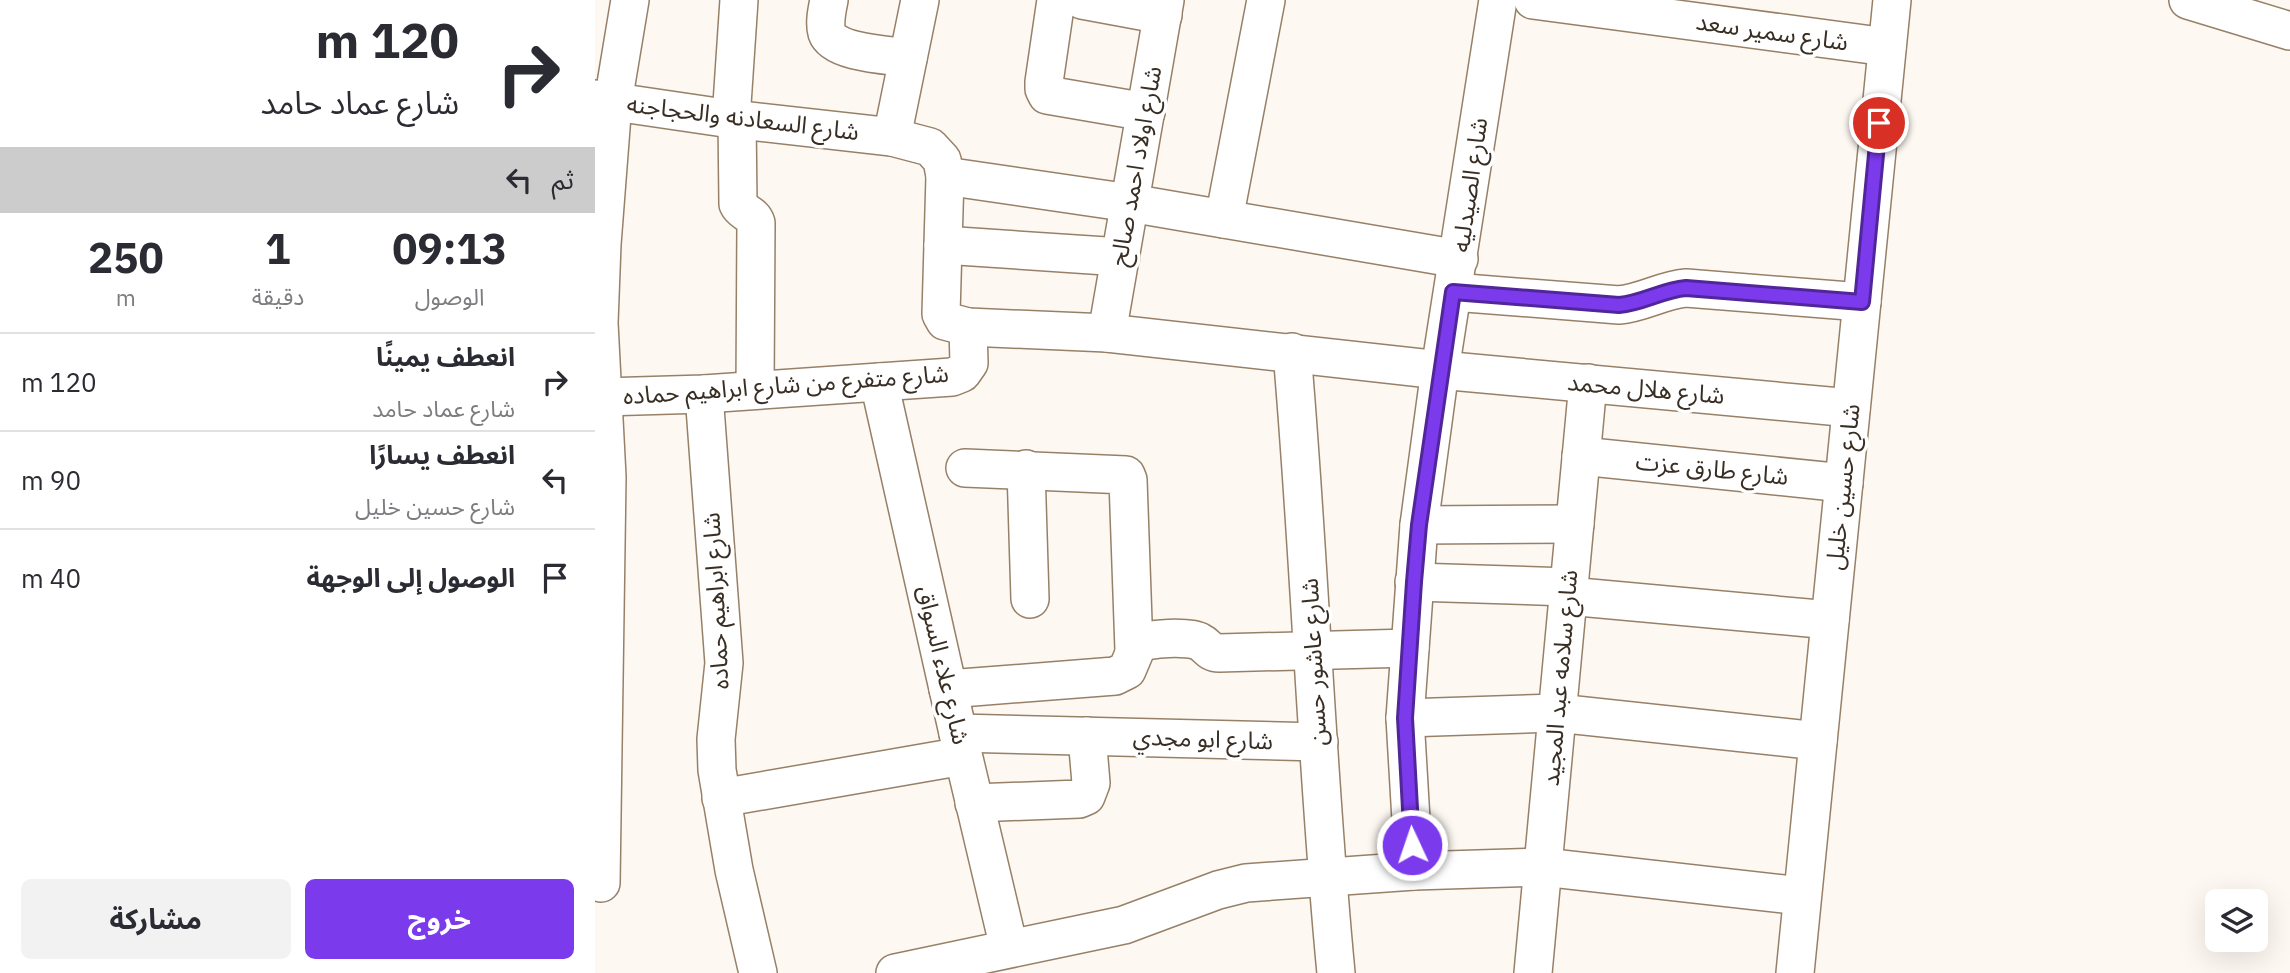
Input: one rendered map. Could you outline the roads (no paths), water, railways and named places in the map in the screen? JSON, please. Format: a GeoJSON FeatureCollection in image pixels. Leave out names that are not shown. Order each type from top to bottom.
{"type":"FeatureCollection","features":[{"type":"Feature","properties":{"kind":"street"},"geometry":{"type":"LineString","coordinates":[[601,883],[607,477],[599,323],[604,101],[630,0]]}},
{"type":"Feature","properties":{"kind":"street"},"geometry":{"type":"LineString","coordinates":[[739,0],[734,119],[738,204],[743,211],[753,216],[756,223],[755,390]]}},
{"type":"Feature","properties":{"kind":"street"},"geometry":{"type":"LineString","coordinates":[[829,0],[826,31],[832,41],[844,48],[908,58]]}},
{"type":"Feature","properties":{"kind":"street"},"geometry":{"type":"LineString","coordinates":[[892,137],[920,0]]}},
{"type":"Feature","properties":{"kind":"street"},"geometry":{"type":"LineString","coordinates":[[1056,0],[1044,82],[1048,95],[1146,112]]}},
{"type":"Feature","properties":{"kind":"street"},"geometry":{"type":"LineString","coordinates":[[1082,0],[1164,8]]}},
{"type":"Feature","properties":{"kind":"street"},"geometry":{"type":"LineString","coordinates":[[1224,219],[1266,0]]}},
{"type":"Feature","properties":{"kind":"street","name":"شارع الصيدليه"},"geometry":{"type":"LineString","coordinates":[[1414,871],[1405,718],[1419,525],[1440,370],[1498,0]]}},
{"type":"Feature","properties":{"kind":"street","name":"شارع سمير سعد"},"geometry":{"type":"LineString","coordinates":[[1533,0],[1887,47]]}},
{"type":"Feature","properties":{"kind":"street","name":"شارع حسين خليل"},"geometry":{"type":"LineString","coordinates":[[1795,973],[1892,0]]}},
{"type":"Feature","properties":{"kind":"street"},"geometry":{"type":"LineString","coordinates":[[2188,0],[2290,32]]}},
{"type":"Feature","properties":{"kind":"street","name":"شارع اولاد احمد صالح"},"geometry":{"type":"LineString","coordinates":[[1107,333],[1164,8]]}},
{"type":"Feature","properties":{"kind":"street","name":"شارع السعادنه والحجاجنه"},"geometry":{"type":"LineString","coordinates":[[604,101],[892,137],[930,147],[943,160],[945,176]]}},
{"type":"Feature","properties":{"kind":"street"},"geometry":{"type":"LineString","coordinates":[[968,327],[945,321],[941,314],[945,176],[1224,219],[1456,275],[1619,305],[1639,302],[1665,291],[1686,288],[1862,302]]}},
{"type":"Feature","properties":{"kind":"street"},"geometry":{"type":"LineString","coordinates":[[943,245],[1121,257]]}},
{"type":"Feature","properties":{"kind":"street","name":"شارع متفرع من شارع ابراهيم حماده"},"geometry":{"type":"LineString","coordinates":[[603,397],[704,394],[953,377],[962,373],[969,363],[968,327]]}},
{"type":"Feature","properties":{"kind":"street","name":"شارع هلال محمد"},"geometry":{"type":"LineString","coordinates":[[968,327],[1107,333],[1440,370],[1851,408]]}},
{"type":"Feature","properties":{"kind":"street","name":"شارع عاشور حسن"},"geometry":{"type":"LineString","coordinates":[[1292,352],[1304,497],[1327,877],[1336,973]]}},
{"type":"Feature","properties":{"kind":"street","name":"شارع علاء السواق"},"geometry":{"type":"LineString","coordinates":[[879,382],[960,745],[1009,948]]}},
{"type":"Feature","properties":{"kind":"street","name":"شارع سلامه عبد المجيد"},"geometry":{"type":"LineString","coordinates":[[1533,973],[1588,383]]}},
{"type":"Feature","properties":{"kind":"street","name":"شارع ابراهيم حماده"},"geometry":{"type":"LineString","coordinates":[[704,394],[724,663],[716,739],[720,798],[758,973]]}},
{"type":"Feature","properties":{"kind":"street","name":"شارع طارق عزت"},"geometry":{"type":"LineString","coordinates":[[1581,456],[1844,483]]}},
{"type":"Feature","properties":{"kind":"street"},"geometry":{"type":"LineString","coordinates":[[948,689],[1115,677],[1127,670],[1134,650],[1126,475],[965,468]]}},
{"type":"Feature","properties":{"kind":"street"},"geometry":{"type":"LineString","coordinates":[[1026,469],[1030,599]]}},
{"type":"Feature","properties":{"kind":"street"},"geometry":{"type":"LineString","coordinates":[[1419,525],[1575,524]]}},
{"type":"Feature","properties":{"kind":"street"},"geometry":{"type":"LineString","coordinates":[[1414,582],[1569,592],[1830,620]]}},
{"type":"Feature","properties":{"kind":"street"},"geometry":{"type":"LineString","coordinates":[[1134,650],[1143,640],[1198,641],[1213,653],[1410,648]]}},
{"type":"Feature","properties":{"kind":"street"},"geometry":{"type":"LineString","coordinates":[[1405,718],[1557,713],[1818,741]]}},
{"type":"Feature","properties":{"kind":"street"},"geometry":{"type":"LineString","coordinates":[[974,803],[1079,799],[1086,796],[1091,783],[1087,736]]}},
{"type":"Feature","properties":{"kind":"street","name":"شارع ابو مجدي"},"geometry":{"type":"LineString","coordinates":[[720,798],[960,745],[1087,736],[1319,742]]}},
{"type":"Feature","properties":{"kind":"street"},"geometry":{"type":"LineString","coordinates":[[895,973],[1124,925],[1218,890],[1247,883],[1414,871],[1543,867],[1802,896]]}}]}
